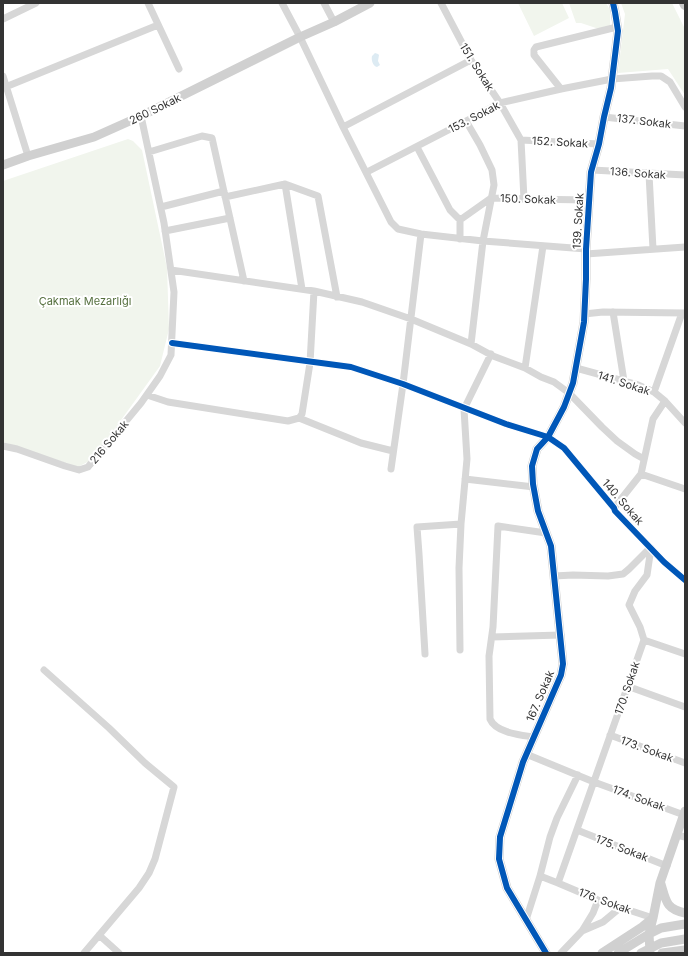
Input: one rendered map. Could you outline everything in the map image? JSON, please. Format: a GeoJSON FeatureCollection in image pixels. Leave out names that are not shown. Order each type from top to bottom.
{"type":"FeatureCollection","features":[{"type":"Feature","properties":{"kind":"street"},"geometry":{"type":"LineString","coordinates":[[3,19],[36,3]]}},
{"type":"Feature","properties":{"kind":"street"},"geometry":{"type":"LineString","coordinates":[[148,3],[179,69]]}},
{"type":"Feature","properties":{"kind":"street"},"geometry":{"type":"LineString","coordinates":[[282,3],[367,172],[390,222],[398,230],[460,239],[543,246],[586,252],[653,250],[685,247]]}},
{"type":"Feature","properties":{"kind":"street"},"geometry":{"type":"LineString","coordinates":[[324,3],[334,22]]}},
{"type":"Feature","properties":{"kind":"street","name":"260 Sokak"},"geometry":{"type":"LineString","coordinates":[[3,165],[28,156],[94,137],[141,116],[370,3]]}},
{"type":"Feature","properties":{"kind":"street","name":"151. Sokak"},"geometry":{"type":"LineString","coordinates":[[441,3],[471,60],[500,103],[521,140],[524,199]]}},
{"type":"Feature","properties":{"kind":"street","name":"139. Sokak"},"geometry":{"type":"LineString","coordinates":[[548,437],[564,407],[574,383],[584,322],[586,252],[592,170],[611,88],[618,31],[613,3]]}},
{"type":"Feature","properties":{"kind":"street"},"geometry":{"type":"LineString","coordinates":[[5,88],[158,25]]}},
{"type":"Feature","properties":{"kind":"street"},"geometry":{"type":"LineString","coordinates":[[561,89],[534,55],[534,50],[536,47],[617,27]]}},
{"type":"Feature","properties":{"kind":"street"},"geometry":{"type":"LineString","coordinates":[[344,127],[471,60]]}},
{"type":"Feature","properties":{"kind":"street"},"geometry":{"type":"LineString","coordinates":[[3,76],[5,88],[28,156]]}},
{"type":"Feature","properties":{"kind":"street","name":"153. Sokak"},"geometry":{"type":"LineString","coordinates":[[367,172],[500,103],[561,89],[612,79],[661,76],[670,82],[685,106]]}},
{"type":"Feature","properties":{"kind":"street","name":"216 Sokak"},"geometry":{"type":"LineString","coordinates":[[3,446],[79,470],[88,467],[147,395],[160,376],[171,355],[174,292],[161,207],[141,116]]}},
{"type":"Feature","properties":{"kind":"street","name":"137. Sokak"},"geometry":{"type":"LineString","coordinates":[[604,117],[685,126]]}},
{"type":"Feature","properties":{"kind":"street"},"geometry":{"type":"LineString","coordinates":[[466,121],[492,170],[494,185],[483,241],[471,344]]}},
{"type":"Feature","properties":{"kind":"street"},"geometry":{"type":"LineString","coordinates":[[149,152],[202,136],[212,138],[244,281]]}},
{"type":"Feature","properties":{"kind":"street","name":"152. Sokak"},"geometry":{"type":"LineString","coordinates":[[521,140],[599,144]]}},
{"type":"Feature","properties":{"kind":"street"},"geometry":{"type":"LineString","coordinates":[[417,147],[450,210],[460,220],[460,239]]}},
{"type":"Feature","properties":{"kind":"street","name":"136. Sokak"},"geometry":{"type":"LineString","coordinates":[[592,170],[685,175]]}},
{"type":"Feature","properties":{"kind":"street"},"geometry":{"type":"LineString","coordinates":[[649,174],[653,250]]}},
{"type":"Feature","properties":{"kind":"street"},"geometry":{"type":"LineString","coordinates":[[285,184],[302,289]]}},
{"type":"Feature","properties":{"kind":"street"},"geometry":{"type":"LineString","coordinates":[[161,207],[224,194],[285,184],[318,196],[337,297]]}},
{"type":"Feature","properties":{"kind":"street"},"geometry":{"type":"LineString","coordinates":[[460,220],[491,198]]}},
{"type":"Feature","properties":{"kind":"street","name":"150. Sokak"},"geometry":{"type":"LineString","coordinates":[[491,198],[589,200]]}},
{"type":"Feature","properties":{"kind":"street"},"geometry":{"type":"LineString","coordinates":[[165,231],[230,218]]}},
{"type":"Feature","properties":{"kind":"street"},"geometry":{"type":"LineString","coordinates":[[391,469],[421,234]]}},
{"type":"Feature","properties":{"kind":"street"},"geometry":{"type":"LineString","coordinates":[[525,368],[543,246]]}},
{"type":"Feature","properties":{"kind":"street"},"geometry":{"type":"LineString","coordinates":[[171,270],[314,291],[362,302],[411,319],[471,344],[554,382],[569,393],[617,441],[644,459]]}},
{"type":"Feature","properties":{"kind":"street"},"geometry":{"type":"LineString","coordinates":[[299,418],[302,414],[310,362],[314,291]]}},
{"type":"Feature","properties":{"kind":"street"},"geometry":{"type":"LineString","coordinates":[[584,314],[603,312],[684,313],[654,392]]}},
{"type":"Feature","properties":{"kind":"street"},"geometry":{"type":"LineString","coordinates":[[613,312],[624,381]]}},
{"type":"Feature","properties":{"kind":"street","name":"140. Sokak"},"geometry":{"type":"LineString","coordinates":[[172,343],[351,367],[403,384],[464,409],[506,424],[548,437],[564,448],[615,511],[664,562],[685,580]]}},
{"type":"Feature","properties":{"kind":"street"},"geometry":{"type":"LineString","coordinates":[[460,650],[459,568],[461,524],[467,459],[464,409],[491,354]]}},
{"type":"Feature","properties":{"kind":"street","name":"141. Sokak"},"geometry":{"type":"LineString","coordinates":[[576,368],[638,385],[654,392],[683,420]]}},
{"type":"Feature","properties":{"kind":"street"},"geometry":{"type":"LineString","coordinates":[[147,395],[168,402],[288,421],[299,418],[361,443],[393,451]]}},
{"type":"Feature","properties":{"kind":"street"},"geometry":{"type":"LineString","coordinates":[[614,508],[641,474],[653,419],[665,401]]}},
{"type":"Feature","properties":{"kind":"street"},"geometry":{"type":"LineString","coordinates":[[683,420],[685,412]]}},
{"type":"Feature","properties":{"kind":"street","name":"167. Sokak"},"geometry":{"type":"LineString","coordinates":[[546,953],[506,888],[499,859],[500,837],[523,762],[561,675],[563,664],[551,546],[538,511],[532,466],[537,449],[548,437]]}},
{"type":"Feature","properties":{"kind":"street"},"geometry":{"type":"LineString","coordinates":[[641,474],[685,489]]}},
{"type":"Feature","properties":{"kind":"street"},"geometry":{"type":"LineString","coordinates":[[465,479],[534,487]]}},
{"type":"Feature","properties":{"kind":"street"},"geometry":{"type":"LineString","coordinates":[[424,654],[421,574],[417,527],[461,524]]}},
{"type":"Feature","properties":{"kind":"street"},"geometry":{"type":"LineString","coordinates":[[534,737],[511,733],[498,728],[492,723],[490,719],[489,656],[492,637],[498,526],[546,532]]}},
{"type":"Feature","properties":{"kind":"street"},"geometry":{"type":"LineString","coordinates":[[554,576],[573,574],[608,576],[623,574],[651,548]]}},
{"type":"Feature","properties":{"kind":"street"},"geometry":{"type":"LineString","coordinates":[[651,548],[647,575],[635,591],[629,605],[640,627],[644,640],[685,654]]}},
{"type":"Feature","properties":{"kind":"street"},"geometry":{"type":"LineString","coordinates":[[492,637],[561,635]]}},
{"type":"Feature","properties":{"kind":"street","name":"170. Sokak"},"geometry":{"type":"LineString","coordinates":[[558,883],[644,640]]}},
{"type":"Feature","properties":{"kind":"street"},"geometry":{"type":"LineString","coordinates":[[44,670],[109,728],[145,763],[174,787],[155,859],[149,873],[139,888],[84,953]]}},
{"type":"Feature","properties":{"kind":"street"},"geometry":{"type":"LineString","coordinates":[[627,686],[685,707]]}},
{"type":"Feature","properties":{"kind":"street","name":"173. Sokak"},"geometry":{"type":"LineString","coordinates":[[610,735],[685,763]]}},
{"type":"Feature","properties":{"kind":"street","name":"174. Sokak"},"geometry":{"type":"LineString","coordinates":[[526,754],[594,782],[684,813]]}},
{"type":"Feature","properties":{"kind":"street"},"geometry":{"type":"LineString","coordinates":[[526,920],[540,876],[550,837],[557,818],[578,776]]}},
{"type":"Feature","properties":{"kind":"street"},"geometry":{"type":"LineString","coordinates":[[650,950],[649,934],[660,883],[681,836],[684,813]]}},
{"type":"Feature","properties":{"kind":"street","name":"175. Sokak"},"geometry":{"type":"LineString","coordinates":[[577,830],[667,866]]}},
{"type":"Feature","properties":{"kind":"street","name":"176. Sokak"},"geometry":{"type":"LineString","coordinates":[[540,876],[598,900],[653,918]]}},
{"type":"Feature","properties":{"kind":"street"},"geometry":{"type":"LineString","coordinates":[[660,883],[669,907],[685,913]]}},
{"type":"Feature","properties":{"kind":"street"},"geometry":{"type":"LineString","coordinates":[[561,953],[582,932],[593,913],[598,900]]}},
{"type":"Feature","properties":{"kind":"street"},"geometry":{"type":"LineString","coordinates":[[582,932],[603,922],[620,907]]}},
{"type":"Feature","properties":{"kind":"street"},"geometry":{"type":"LineString","coordinates":[[602,953],[653,918]]}},
{"type":"Feature","properties":{"kind":"street"},"geometry":{"type":"LineString","coordinates":[[618,953],[661,928],[685,924]]}},
{"type":"Feature","properties":{"kind":"street"},"geometry":{"type":"LineString","coordinates":[[99,935],[119,953]]}},
{"type":"Feature","properties":{"kind":"street"},"geometry":{"type":"LineString","coordinates":[[641,953],[650,950],[661,943],[685,938]]}},
{"type":"Feature","properties":{"kind":"street"},"geometry":{"type":"LineString","coordinates":[[662,953],[685,950]]}},
{"type":"Feature","properties":{"kind":"green space"},"geometry":{"type":"Polygon","coordinates":[[[518,3],[562,3],[569,18],[534,36],[518,3]]]}},
{"type":"Feature","properties":{"kind":"green space"},"geometry":{"type":"Polygon","coordinates":[[[569,3],[606,3],[610,10],[610,26],[599,29],[581,23],[576,23],[569,3]]]}},
{"type":"Feature","properties":{"kind":"green space"},"geometry":{"type":"Polygon","coordinates":[[[621,3],[672,3],[685,29],[685,95],[668,69],[618,73],[625,14],[621,3]]]}},
{"type":"Feature","properties":{"kind":"green space","name":"Çakmak Mezarlığı"},"geometry":{"type":"Polygon","coordinates":[[[128,139],[133,141],[142,150],[167,268],[169,329],[160,366],[93,459],[78,467],[3,442],[3,181],[128,139]]]}},
{"type":"Feature","properties":{"kind":"shaded area"},"geometry":{"type":"Polygon","coordinates":[[[375,53],[379,55],[378,61],[380,65],[377,67],[373,64],[372,59],[372,56],[375,53]]]}},
{"type":"Feature","properties":{"kind":"cycle path"},"geometry":{"type":"LineString","coordinates":[[546,953],[507,888],[499,859],[500,837],[523,762],[561,675],[563,664],[551,546],[538,511],[533,484],[532,466],[537,449],[548,437],[564,407],[573,383],[584,322],[586,249],[591,172],[599,144],[611,88],[618,31],[613,3]]}},
{"type":"Feature","properties":{"kind":"cycle path"},"geometry":{"type":"LineString","coordinates":[[172,343],[351,367],[403,384],[506,424],[548,437],[564,448],[615,511],[664,562],[685,580]]}}]}
